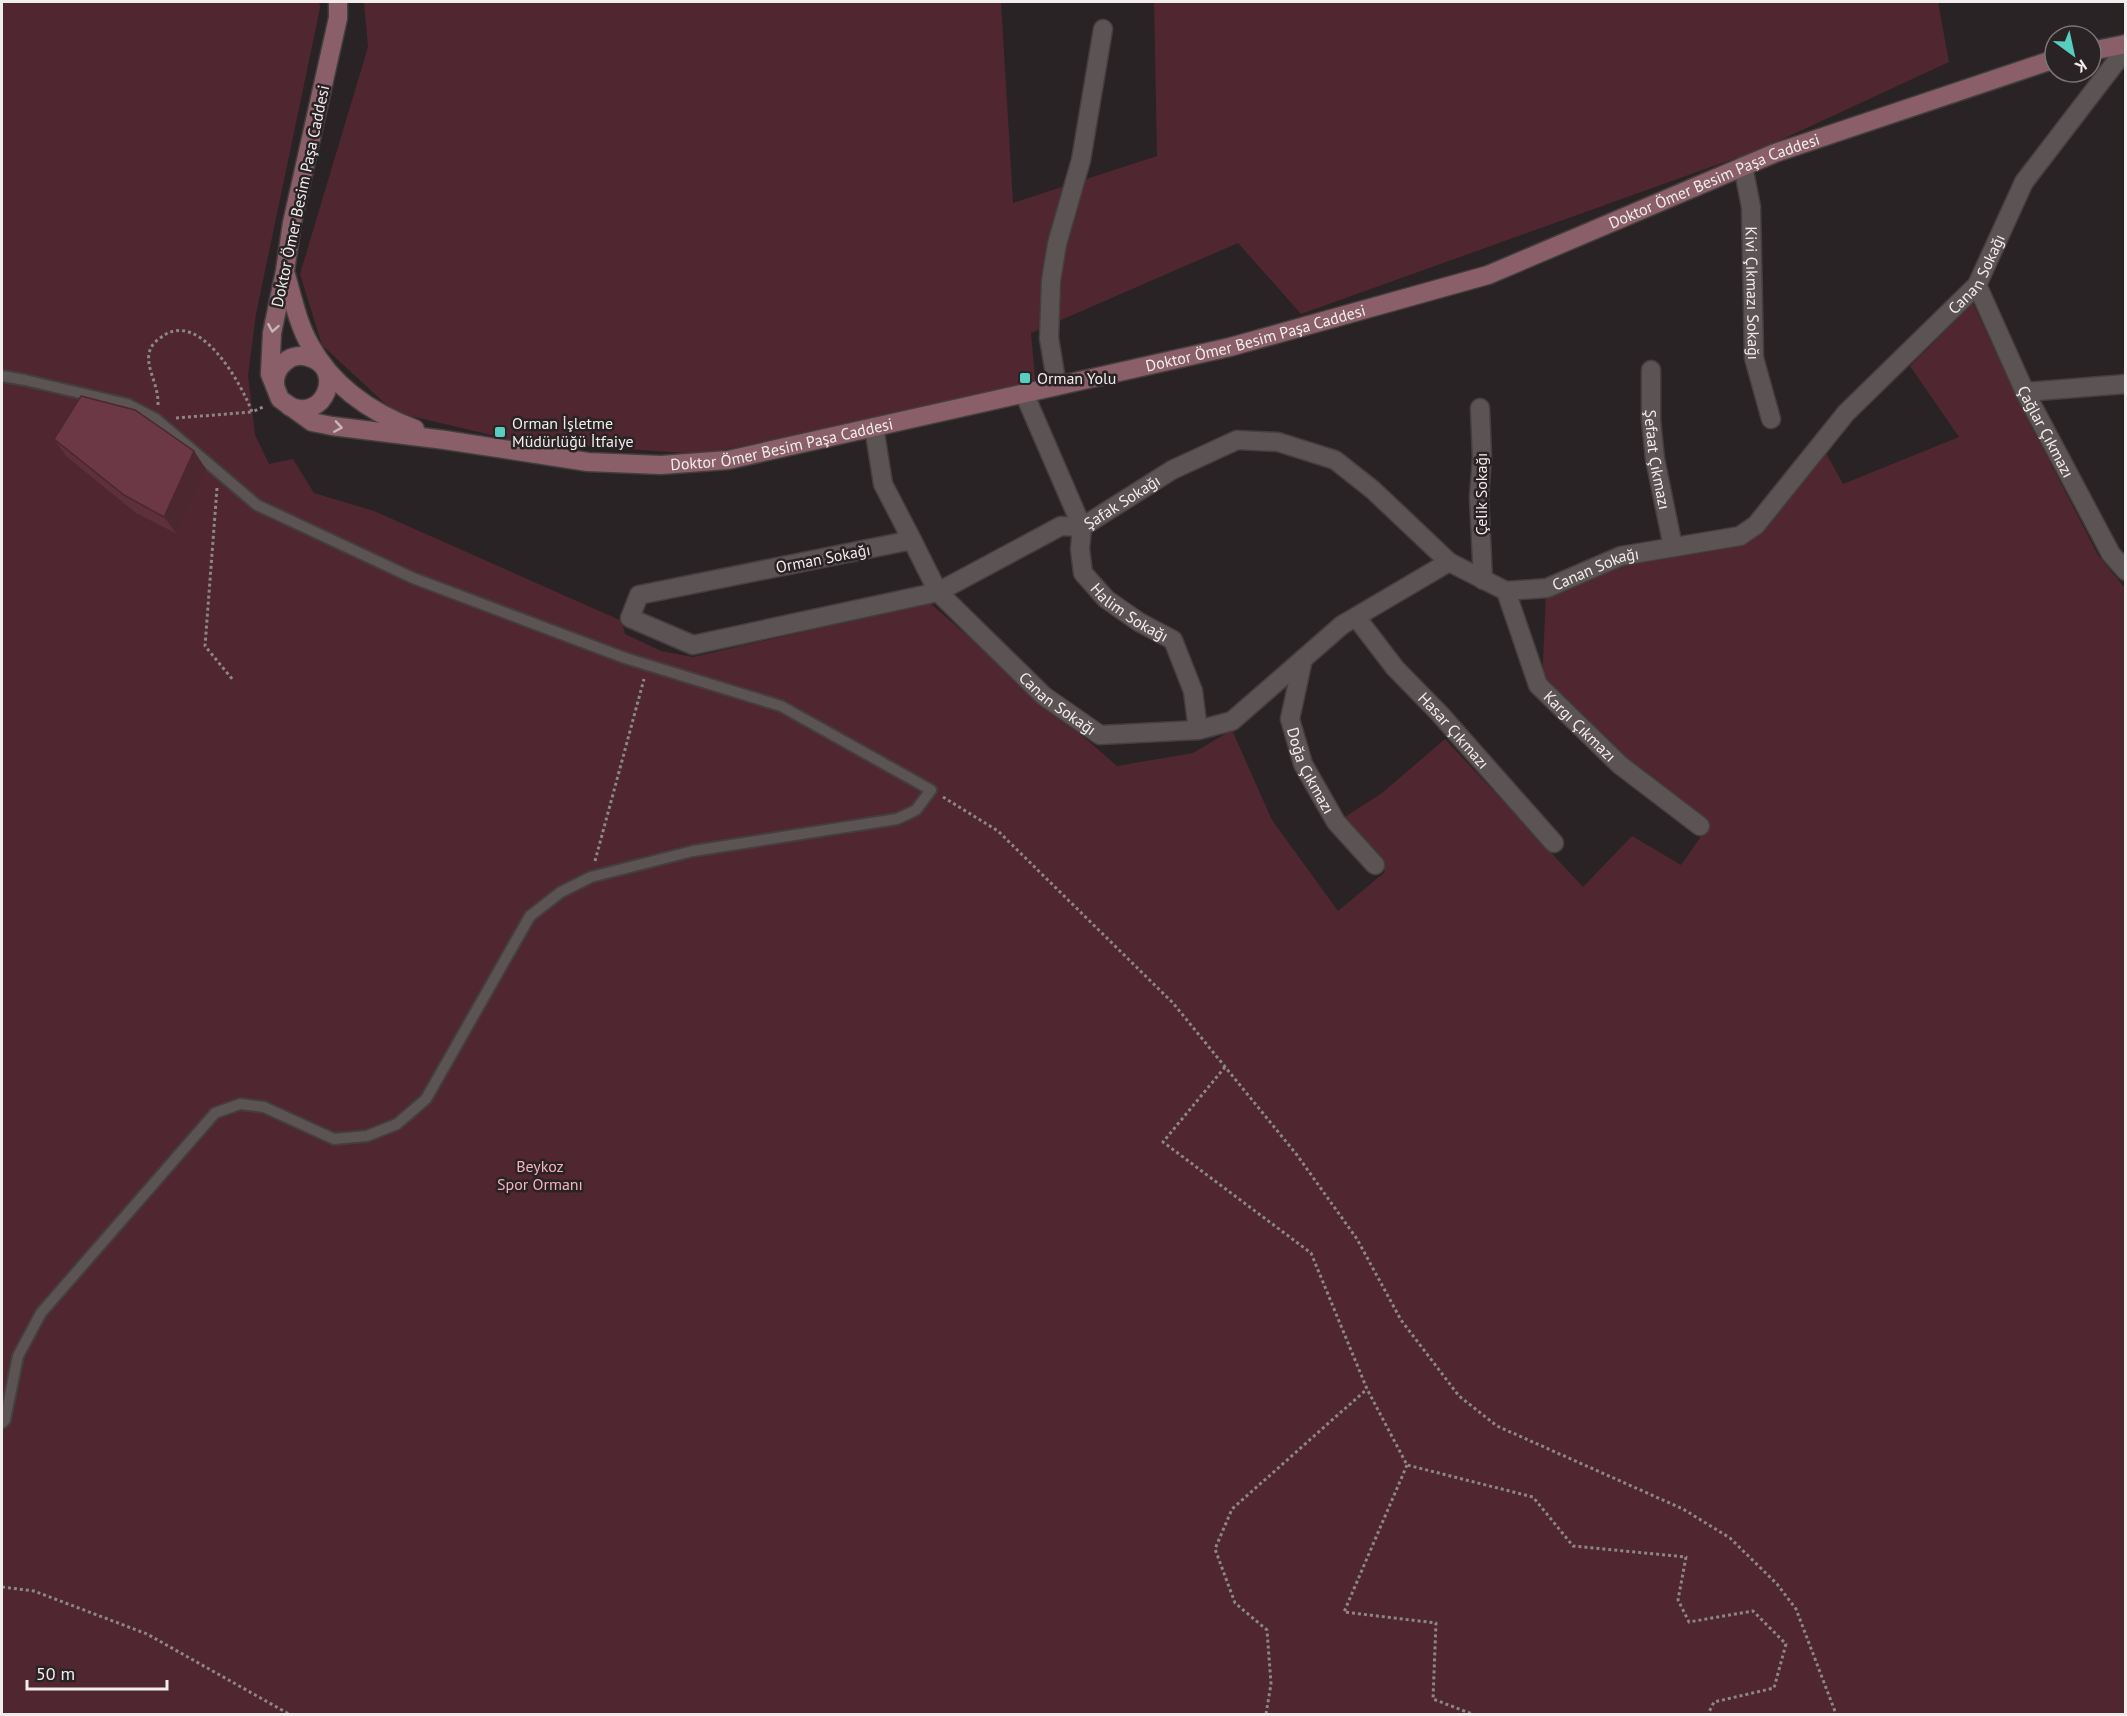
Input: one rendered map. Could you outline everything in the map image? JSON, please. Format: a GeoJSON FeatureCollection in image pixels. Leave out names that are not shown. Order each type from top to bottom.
{"type":"FeatureCollection","features":[{"type":"Feature","properties":{"kind":"street","name":"Doktor Ömer Besim Paşa Caddesi"},"geometry":{"type":"LineString","coordinates":[[338,2],[338,18],[292,223],[272,333],[270,374],[280,398],[312,422],[332,426],[445,440],[588,462],[662,465],[728,460],[1057,386],[1230,346],[1488,275],[1775,153],[2043,63]]}},
{"type":"Feature","properties":{"kind":"street"},"geometry":{"type":"LineString","coordinates":[[1057,386],[1049,338],[1051,281],[1057,244],[1081,160],[1102,29]]}},
{"type":"Feature","properties":{"kind":"street"},"geometry":{"type":"LineString","coordinates":[[2103,49],[2126,44]]}},
{"type":"Feature","properties":{"kind":"street","name":"Canan Sokağı"},"geometry":{"type":"LineString","coordinates":[[912,540],[938,592],[1044,696],[1100,735],[1198,730],[1232,721],[1342,625],[1449,562],[1506,591],[1547,588],[1621,556],[1740,536],[1756,525],[1846,412],[1977,285],[2024,182],[2126,49]]}},
{"type":"Feature","properties":{"kind":"street","name":"Kivi Çıkmazı Sokağı"},"geometry":{"type":"LineString","coordinates":[[1743,166],[1751,207],[1754,358],[1770,419]]}},
{"type":"Feature","properties":{"kind":"street"},"geometry":{"type":"LineString","coordinates":[[285,271],[300,322],[309,345],[324,367],[328,386],[322,400],[308,409],[292,408],[280,398],[274,382],[276,373],[287,359],[304,356],[314,358],[324,367],[355,399],[390,420],[445,440]]}},
{"type":"Feature","properties":{"kind":"street","name":"Çağlar Çıkmazı"},"geometry":{"type":"LineString","coordinates":[[1977,285],[2025,392],[2111,554],[2126,571]]}},
{"type":"Feature","properties":{"kind":"street","name":"Şefaat Çıkmazı"},"geometry":{"type":"LineString","coordinates":[[1651,370],[1651,420],[1655,459],[1673,547]]}},
{"type":"Feature","properties":{"kind":"street"},"geometry":{"type":"LineString","coordinates":[[2025,392],[2126,384]]}},
{"type":"Feature","properties":{"kind":"street","name":"Halim Sokağı"},"geometry":{"type":"LineString","coordinates":[[1024,393],[1082,527],[1080,549],[1083,573],[1106,599],[1139,622],[1173,640],[1193,691],[1198,730]]}},
{"type":"Feature","properties":{"kind":"street","name":"Çelik Sokağı"},"geometry":{"type":"LineString","coordinates":[[1480,408],[1482,458],[1479,497],[1483,580]]}},
{"type":"Feature","properties":{"kind":"street"},"geometry":{"type":"LineString","coordinates":[[874,427],[883,484],[912,540]]}},
{"type":"Feature","properties":{"kind":"street","name":"Şafak Sokağı"},"geometry":{"type":"LineString","coordinates":[[693,645],[938,592],[1061,526],[1082,527],[1172,470],[1237,440],[1278,441],[1335,460],[1373,490],[1449,562]]}},
{"type":"Feature","properties":{"kind":"street","name":"Orman Sokağı"},"geometry":{"type":"LineString","coordinates":[[693,645],[630,618],[639,595],[912,540]]}},
{"type":"Feature","properties":{"kind":"street","name":"Kargı Çıkmazı"},"geometry":{"type":"LineString","coordinates":[[1506,591],[1538,685],[1620,765],[1700,826]]}},
{"type":"Feature","properties":{"kind":"street","name":"Hasar Çıkmazı"},"geometry":{"type":"LineString","coordinates":[[1356,617],[1395,668],[1439,713],[1554,843]]}},
{"type":"Feature","properties":{"kind":"street","name":"Doğa Çıkmazı"},"geometry":{"type":"LineString","coordinates":[[1303,659],[1290,719],[1304,764],[1336,822],[1375,865]]}},
{"type":"Feature","properties":{"kind":"lane"},"geometry":{"type":"LineString","coordinates":[[2,376],[26,380],[156,419],[257,505],[413,578],[647,666],[781,706],[931,790],[916,810],[897,819],[693,850],[591,877],[561,892],[530,916],[426,1099],[397,1124],[367,1136],[334,1139],[264,1107],[240,1104],[215,1113],[41,1314],[18,1356],[5,1420],[2,1423]]}},
{"type":"Feature","properties":{"kind":"path"},"geometry":{"type":"LineString","coordinates":[[252,412],[241,386],[217,352],[202,339],[186,333],[171,332],[159,339],[150,349],[148,364],[159,395],[156,419],[252,412],[280,398]]}},
{"type":"Feature","properties":{"kind":"path"},"geometry":{"type":"LineString","coordinates":[[218,473],[205,646],[233,680]]}},
{"type":"Feature","properties":{"kind":"path"},"geometry":{"type":"LineString","coordinates":[[591,877],[647,666]]}},
{"type":"Feature","properties":{"kind":"path"},"geometry":{"type":"LineString","coordinates":[[931,790],[998,831],[1173,1003],[1297,1155],[1350,1229],[1401,1320],[1459,1396],[1497,1426],[1683,1509],[1730,1538],[1777,1584],[1796,1609],[1836,1714]]}},
{"type":"Feature","properties":{"kind":"path"},"geometry":{"type":"LineString","coordinates":[[1225,1067],[1163,1142],[1311,1253],[1367,1389],[1407,1465],[1533,1497],[1573,1546],[1686,1557],[1678,1600],[1689,1622],[1753,1611],[1786,1644],[1774,1689],[1714,1702],[1708,1714]]}},
{"type":"Feature","properties":{"kind":"path"},"geometry":{"type":"LineString","coordinates":[[1266,1714],[1271,1684],[1267,1630],[1235,1603],[1215,1549],[1232,1509],[1367,1389]]}},
{"type":"Feature","properties":{"kind":"path"},"geometry":{"type":"LineString","coordinates":[[1407,1465],[1344,1612],[1436,1623],[1433,1699],[1472,1714]]}},
{"type":"Feature","properties":{"kind":"path"},"geometry":{"type":"LineString","coordinates":[[2,1587],[34,1591],[147,1634],[289,1714]]}},
{"type":"Feature","properties":{"kind":"green space","name":"Beykoz Spor Ormanı"},"geometry":{"type":"Polygon","coordinates":[[[2,2],[319,2],[320,8],[256,314],[248,375],[255,435],[269,464],[293,459],[314,493],[374,511],[622,621],[625,634],[661,651],[693,657],[930,603],[1117,766],[1193,753],[1232,730],[1272,820],[1338,911],[1385,872],[1345,817],[1382,793],[1445,739],[1583,887],[1632,836],[1681,865],[1709,825],[1623,761],[1542,683],[1546,594],[1622,561],[1748,540],[1826,453],[1843,484],[1959,437],[1910,366],[1973,303],[2018,400],[2098,555],[2125,588],[2125,1714],[2,1714],[2,2]]]}},
{"type":"Feature","properties":{"kind":"green space"},"geometry":{"type":"Polygon","coordinates":[[[364,2],[1001,2],[1013,203],[1157,156],[1154,2],[1938,2],[1949,62],[1761,149],[1301,314],[1238,243],[1031,333],[1036,389],[701,454],[521,442],[394,412],[322,345],[300,274],[368,47],[364,2]]]}},
{"type":"Feature","properties":{"kind":"building"},"geometry":{"type":"Polygon","coordinates":[[[81,396],[135,410],[194,451],[164,517],[124,495],[54,439],[81,396]]]}},
{"type":"Feature","properties":{"kind":"place","name":"Orman Yolu"},"geometry":{"type":"Point","coordinates":[1025,378]}},
{"type":"Feature","properties":{"kind":"place","name":"Orman İşletme Müdürlüğü İtfaiye"},"geometry":{"type":"Point","coordinates":[500,432]}}]}
